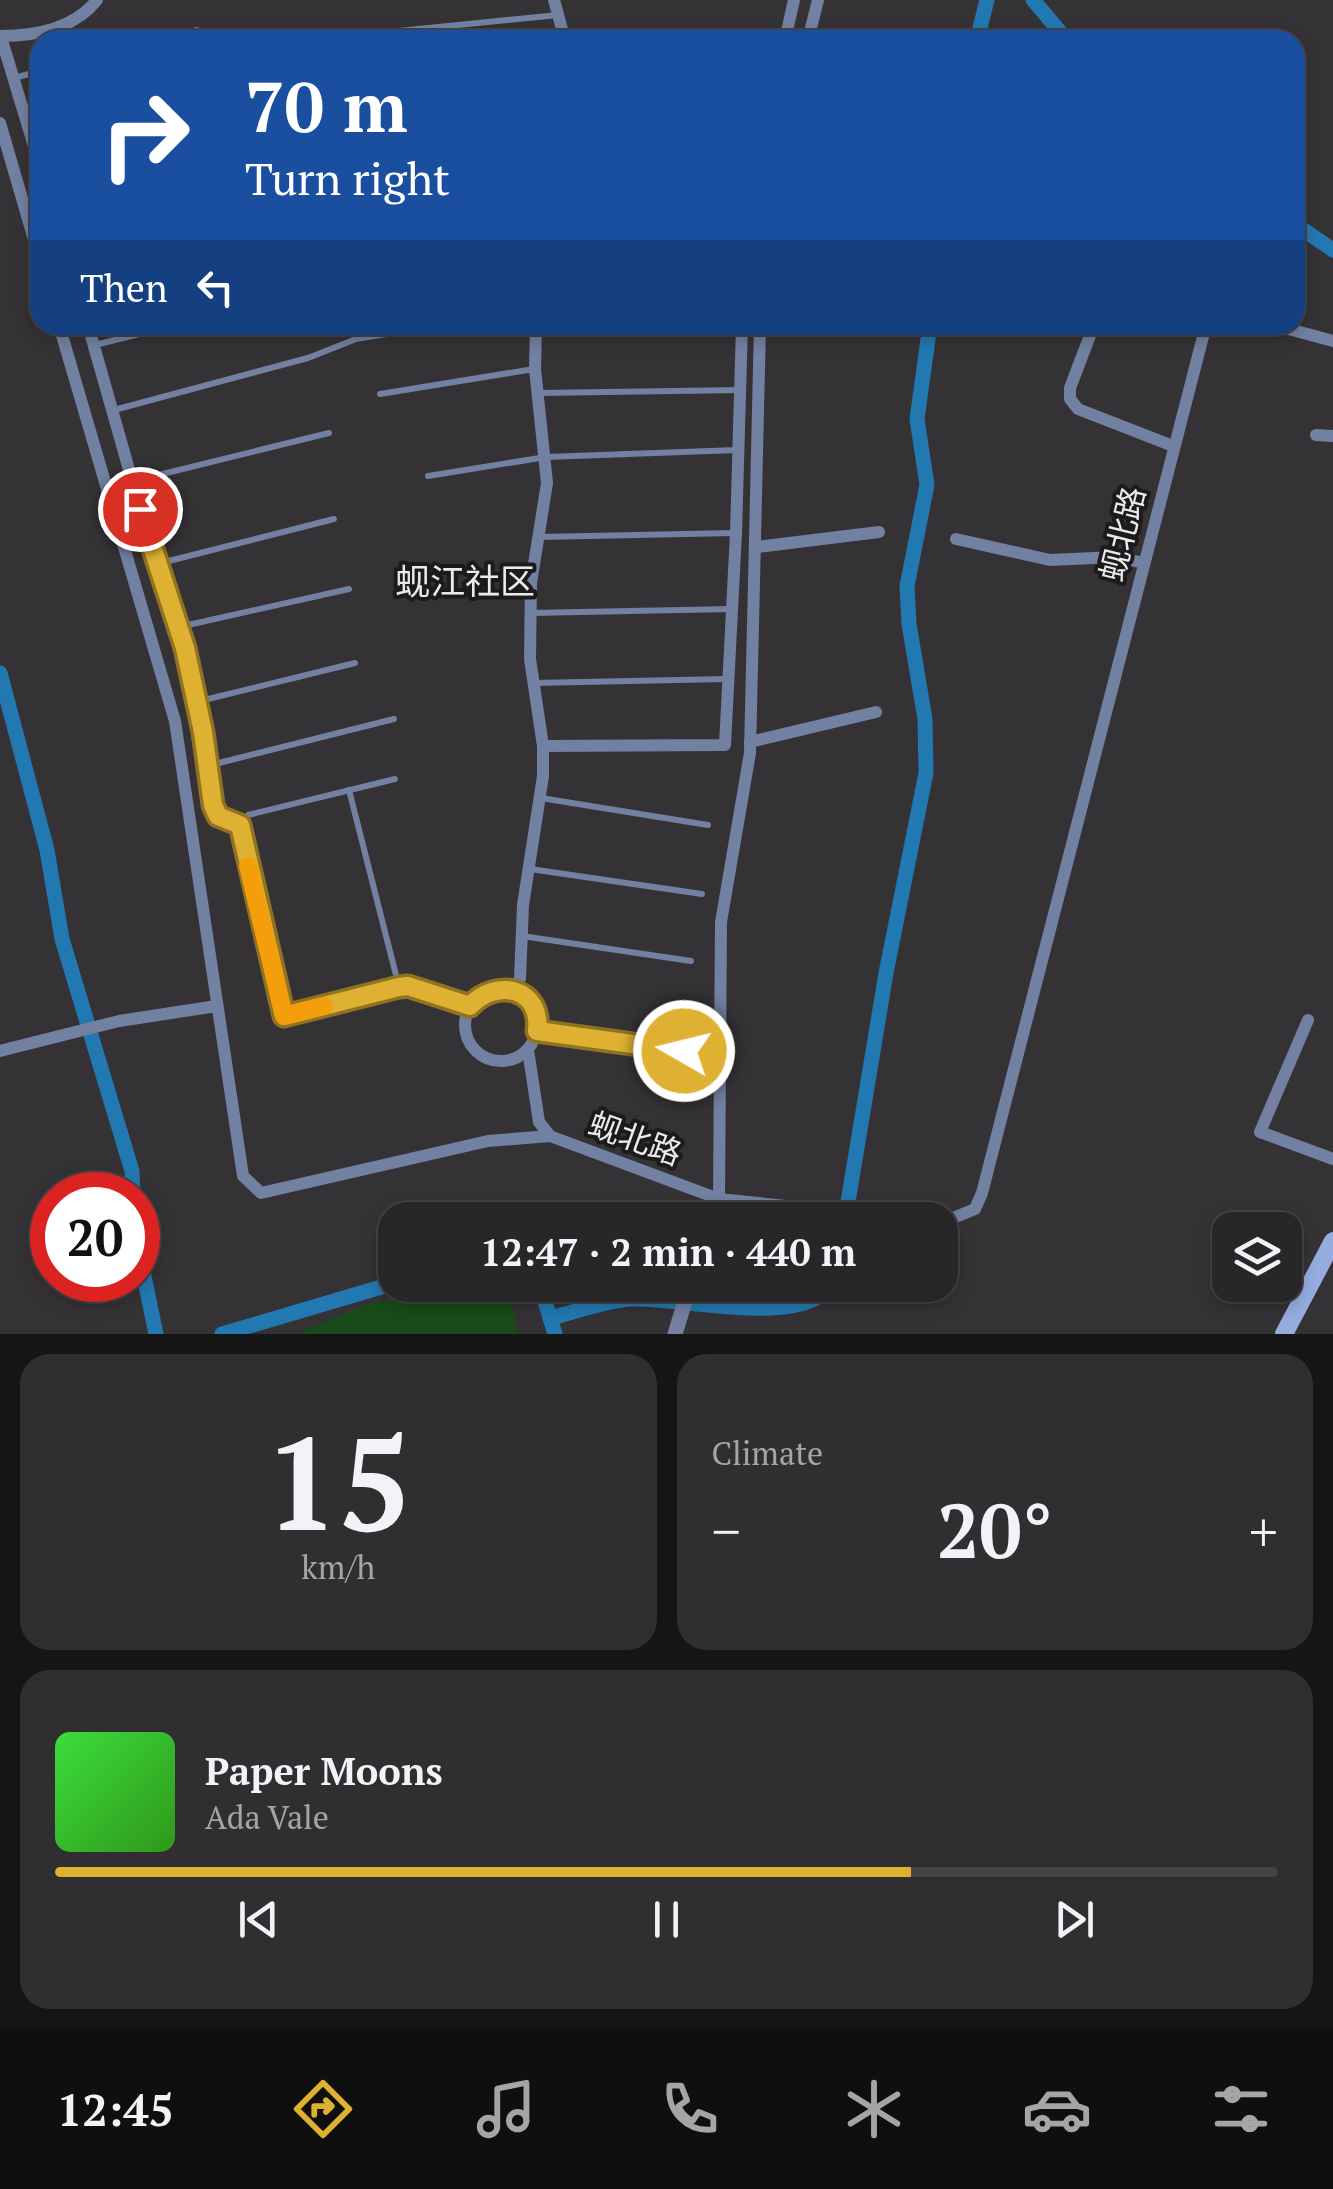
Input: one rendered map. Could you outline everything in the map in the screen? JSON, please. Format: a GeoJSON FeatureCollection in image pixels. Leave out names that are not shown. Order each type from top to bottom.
{"type":"FeatureCollection","features":[{"type":"Feature","properties":{"kind":"main road"},"geometry":{"type":"LineString","coordinates":[[1284,1334],[1333,1242]]}},
{"type":"Feature","properties":{"kind":"street"},"geometry":{"type":"LineString","coordinates":[[50,30],[71,23],[97,0]]}},
{"type":"Feature","properties":{"kind":"street"},"geometry":{"type":"LineString","coordinates":[[554,0],[563,30]]}},
{"type":"Feature","properties":{"kind":"street"},"geometry":{"type":"LineString","coordinates":[[787,30],[794,0]]}},
{"type":"Feature","properties":{"kind":"street"},"geometry":{"type":"LineString","coordinates":[[810,30],[818,0]]}},
{"type":"Feature","properties":{"kind":"street"},"geometry":{"type":"LineString","coordinates":[[30,33],[0,36],[30,127]]}},
{"type":"Feature","properties":{"kind":"street"},"geometry":{"type":"LineString","coordinates":[[0,123],[30,226]]}},
{"type":"Feature","properties":{"kind":"street"},"geometry":{"type":"LineString","coordinates":[[1305,333],[1333,341]]}},
{"type":"Feature","properties":{"kind":"street","name":"蚬北路"},"geometry":{"type":"LineString","coordinates":[[62,335],[175,721],[243,1176],[261,1193],[488,1141],[550,1136],[719,1199],[833,1213],[953,1218],[975,1209],[1203,335]]}},
{"type":"Feature","properties":{"kind":"street"},"geometry":{"type":"LineString","coordinates":[[91,335],[156,564],[179,627],[213,805],[218,816],[240,825]]}},
{"type":"Feature","properties":{"kind":"street"},"geometry":{"type":"LineString","coordinates":[[515,992],[520,978],[521,935],[540,798],[543,746],[533,682],[530,613],[531,583],[546,500],[536,335]]}},
{"type":"Feature","properties":{"kind":"street"},"geometry":{"type":"LineString","coordinates":[[543,746],[724,745],[742,335]]}},
{"type":"Feature","properties":{"kind":"street"},"geometry":{"type":"LineString","coordinates":[[718,1202],[721,922],[750,742],[760,335]]}},
{"type":"Feature","properties":{"kind":"street"},"geometry":{"type":"LineString","coordinates":[[1090,335],[1070,388],[1070,399],[1078,409],[1174,446]]}},
{"type":"Feature","properties":{"kind":"street"},"geometry":{"type":"LineString","coordinates":[[1316,435],[1333,436]]}},
{"type":"Feature","properties":{"kind":"street"},"geometry":{"type":"LineString","coordinates":[[756,547],[879,532]]}},
{"type":"Feature","properties":{"kind":"street"},"geometry":{"type":"LineString","coordinates":[[956,539],[1050,560],[1116,557],[1144,563]]}},
{"type":"Feature","properties":{"kind":"street"},"geometry":{"type":"LineString","coordinates":[[750,742],[876,712]]}},
{"type":"Feature","properties":{"kind":"street"},"geometry":{"type":"LineString","coordinates":[[494,989],[515,992],[534,1008],[537,1031],[528,1050],[515,1059],[500,1062],[485,1058],[473,1049],[466,1036],[464,1020],[470,1006],[480,995],[494,989]]}},
{"type":"Feature","properties":{"kind":"street"},"geometry":{"type":"LineString","coordinates":[[0,1051],[119,1021],[218,1006]]}},
{"type":"Feature","properties":{"kind":"street"},"geometry":{"type":"LineString","coordinates":[[1308,1020],[1260,1132],[1333,1158]]}},
{"type":"Feature","properties":{"kind":"street"},"geometry":{"type":"LineString","coordinates":[[528,1050],[540,1122],[550,1136]]}},
{"type":"Feature","properties":{"kind":"street"},"geometry":{"type":"LineString","coordinates":[[675,1334],[685,1302]]}},
{"type":"Feature","properties":{"kind":"lane"},"geometry":{"type":"LineString","coordinates":[[409,30],[559,15]]}},
{"type":"Feature","properties":{"kind":"lane"},"geometry":{"type":"LineString","coordinates":[[13,78],[30,74]]}},
{"type":"Feature","properties":{"kind":"lane"},"geometry":{"type":"LineString","coordinates":[[94,346],[136,335]]}},
{"type":"Feature","properties":{"kind":"lane"},"geometry":{"type":"LineString","coordinates":[[114,410],[380,335]]}},
{"type":"Feature","properties":{"kind":"lane"},"geometry":{"type":"LineString","coordinates":[[380,394],[535,369]]}},
{"type":"Feature","properties":{"kind":"lane"},"geometry":{"type":"LineString","coordinates":[[538,393],[741,390]]}},
{"type":"Feature","properties":{"kind":"lane"},"geometry":{"type":"LineString","coordinates":[[133,481],[329,433]]}},
{"type":"Feature","properties":{"kind":"lane"},"geometry":{"type":"LineString","coordinates":[[428,476],[546,457],[739,450]]}},
{"type":"Feature","properties":{"kind":"lane"},"geometry":{"type":"LineString","coordinates":[[156,564],[334,519]]}},
{"type":"Feature","properties":{"kind":"lane"},"geometry":{"type":"LineString","coordinates":[[539,537],[736,533]]}},
{"type":"Feature","properties":{"kind":"lane"},"geometry":{"type":"LineString","coordinates":[[179,627],[349,589]]}},
{"type":"Feature","properties":{"kind":"lane"},"geometry":{"type":"LineString","coordinates":[[530,613],[732,609]]}},
{"type":"Feature","properties":{"kind":"lane"},"geometry":{"type":"LineString","coordinates":[[196,702],[355,662]]}},
{"type":"Feature","properties":{"kind":"lane"},"geometry":{"type":"LineString","coordinates":[[533,682],[728,679]]}},
{"type":"Feature","properties":{"kind":"lane"},"geometry":{"type":"LineString","coordinates":[[207,766],[394,719]]}},
{"type":"Feature","properties":{"kind":"lane"},"geometry":{"type":"LineString","coordinates":[[395,778],[248,815],[240,825],[284,1016],[408,986],[470,1006]]}},
{"type":"Feature","properties":{"kind":"lane"},"geometry":{"type":"LineString","coordinates":[[348,790],[399,987]]}},
{"type":"Feature","properties":{"kind":"lane"},"geometry":{"type":"LineString","coordinates":[[540,798],[708,825]]}},
{"type":"Feature","properties":{"kind":"lane"},"geometry":{"type":"LineString","coordinates":[[530,869],[702,894]]}},
{"type":"Feature","properties":{"kind":"lane"},"geometry":{"type":"LineString","coordinates":[[521,935],[691,961]]}},
{"type":"Feature","properties":{"kind":"lane"},"geometry":{"type":"LineString","coordinates":[[537,1031],[684,1051]]}},
{"type":"Feature","properties":{"kind":"green space"},"geometry":{"type":"Polygon","coordinates":[[[511,1302],[518,1334],[297,1334],[365,1305],[511,1302]]]}},
{"type":"Feature","properties":{"kind":"waterway"},"geometry":{"type":"LineString","coordinates":[[980,30],[987,0]]}},
{"type":"Feature","properties":{"kind":"waterway"},"geometry":{"type":"LineString","coordinates":[[1033,0],[1058,30]]}},
{"type":"Feature","properties":{"kind":"waterway"},"geometry":{"type":"LineString","coordinates":[[1305,231],[1333,250]]}},
{"type":"Feature","properties":{"kind":"waterway"},"geometry":{"type":"LineString","coordinates":[[848,1202],[886,973],[926,773],[925,719],[909,624],[907,586],[927,485],[917,419],[929,335]]}},
{"type":"Feature","properties":{"kind":"waterway"},"geometry":{"type":"LineString","coordinates":[[0,673],[47,850],[62,939],[132,1172]]}},
{"type":"Feature","properties":{"kind":"waterway"},"geometry":{"type":"LineString","coordinates":[[222,1334],[378,1288]]}},
{"type":"Feature","properties":{"kind":"waterway"},"geometry":{"type":"LineString","coordinates":[[149,1302],[156,1334]]}},
{"type":"Feature","properties":{"kind":"waterway"},"geometry":{"type":"LineString","coordinates":[[545,1302],[555,1334]]}},
{"type":"Feature","properties":{"kind":"waterway"},"geometry":{"type":"LineString","coordinates":[[550,1318],[613,1302]]}},
{"type":"Feature","properties":{"kind":"waterway"},"geometry":{"type":"LineString","coordinates":[[675,1302],[739,1308],[804,1302]]}},
{"type":"Feature","properties":{"kind":"slow traffic"},"geometry":{"type":"LineString","coordinates":[[248,866],[284,1016],[324,1006]]}},
{"type":"Feature","properties":{"kind":"district","name":"蚬江社区"},"geometry":{"type":"Point","coordinates":[465,582]}},
{"type":"Feature","properties":{"kind":"route"},"geometry":{"type":"LineString","coordinates":[[140,509],[185,648],[213,805],[218,816],[240,825],[284,1016],[399,987],[408,986],[470,1006],[480,995],[494,989],[510,989],[524,996],[534,1008],[537,1031],[684,1051]]}}]}
